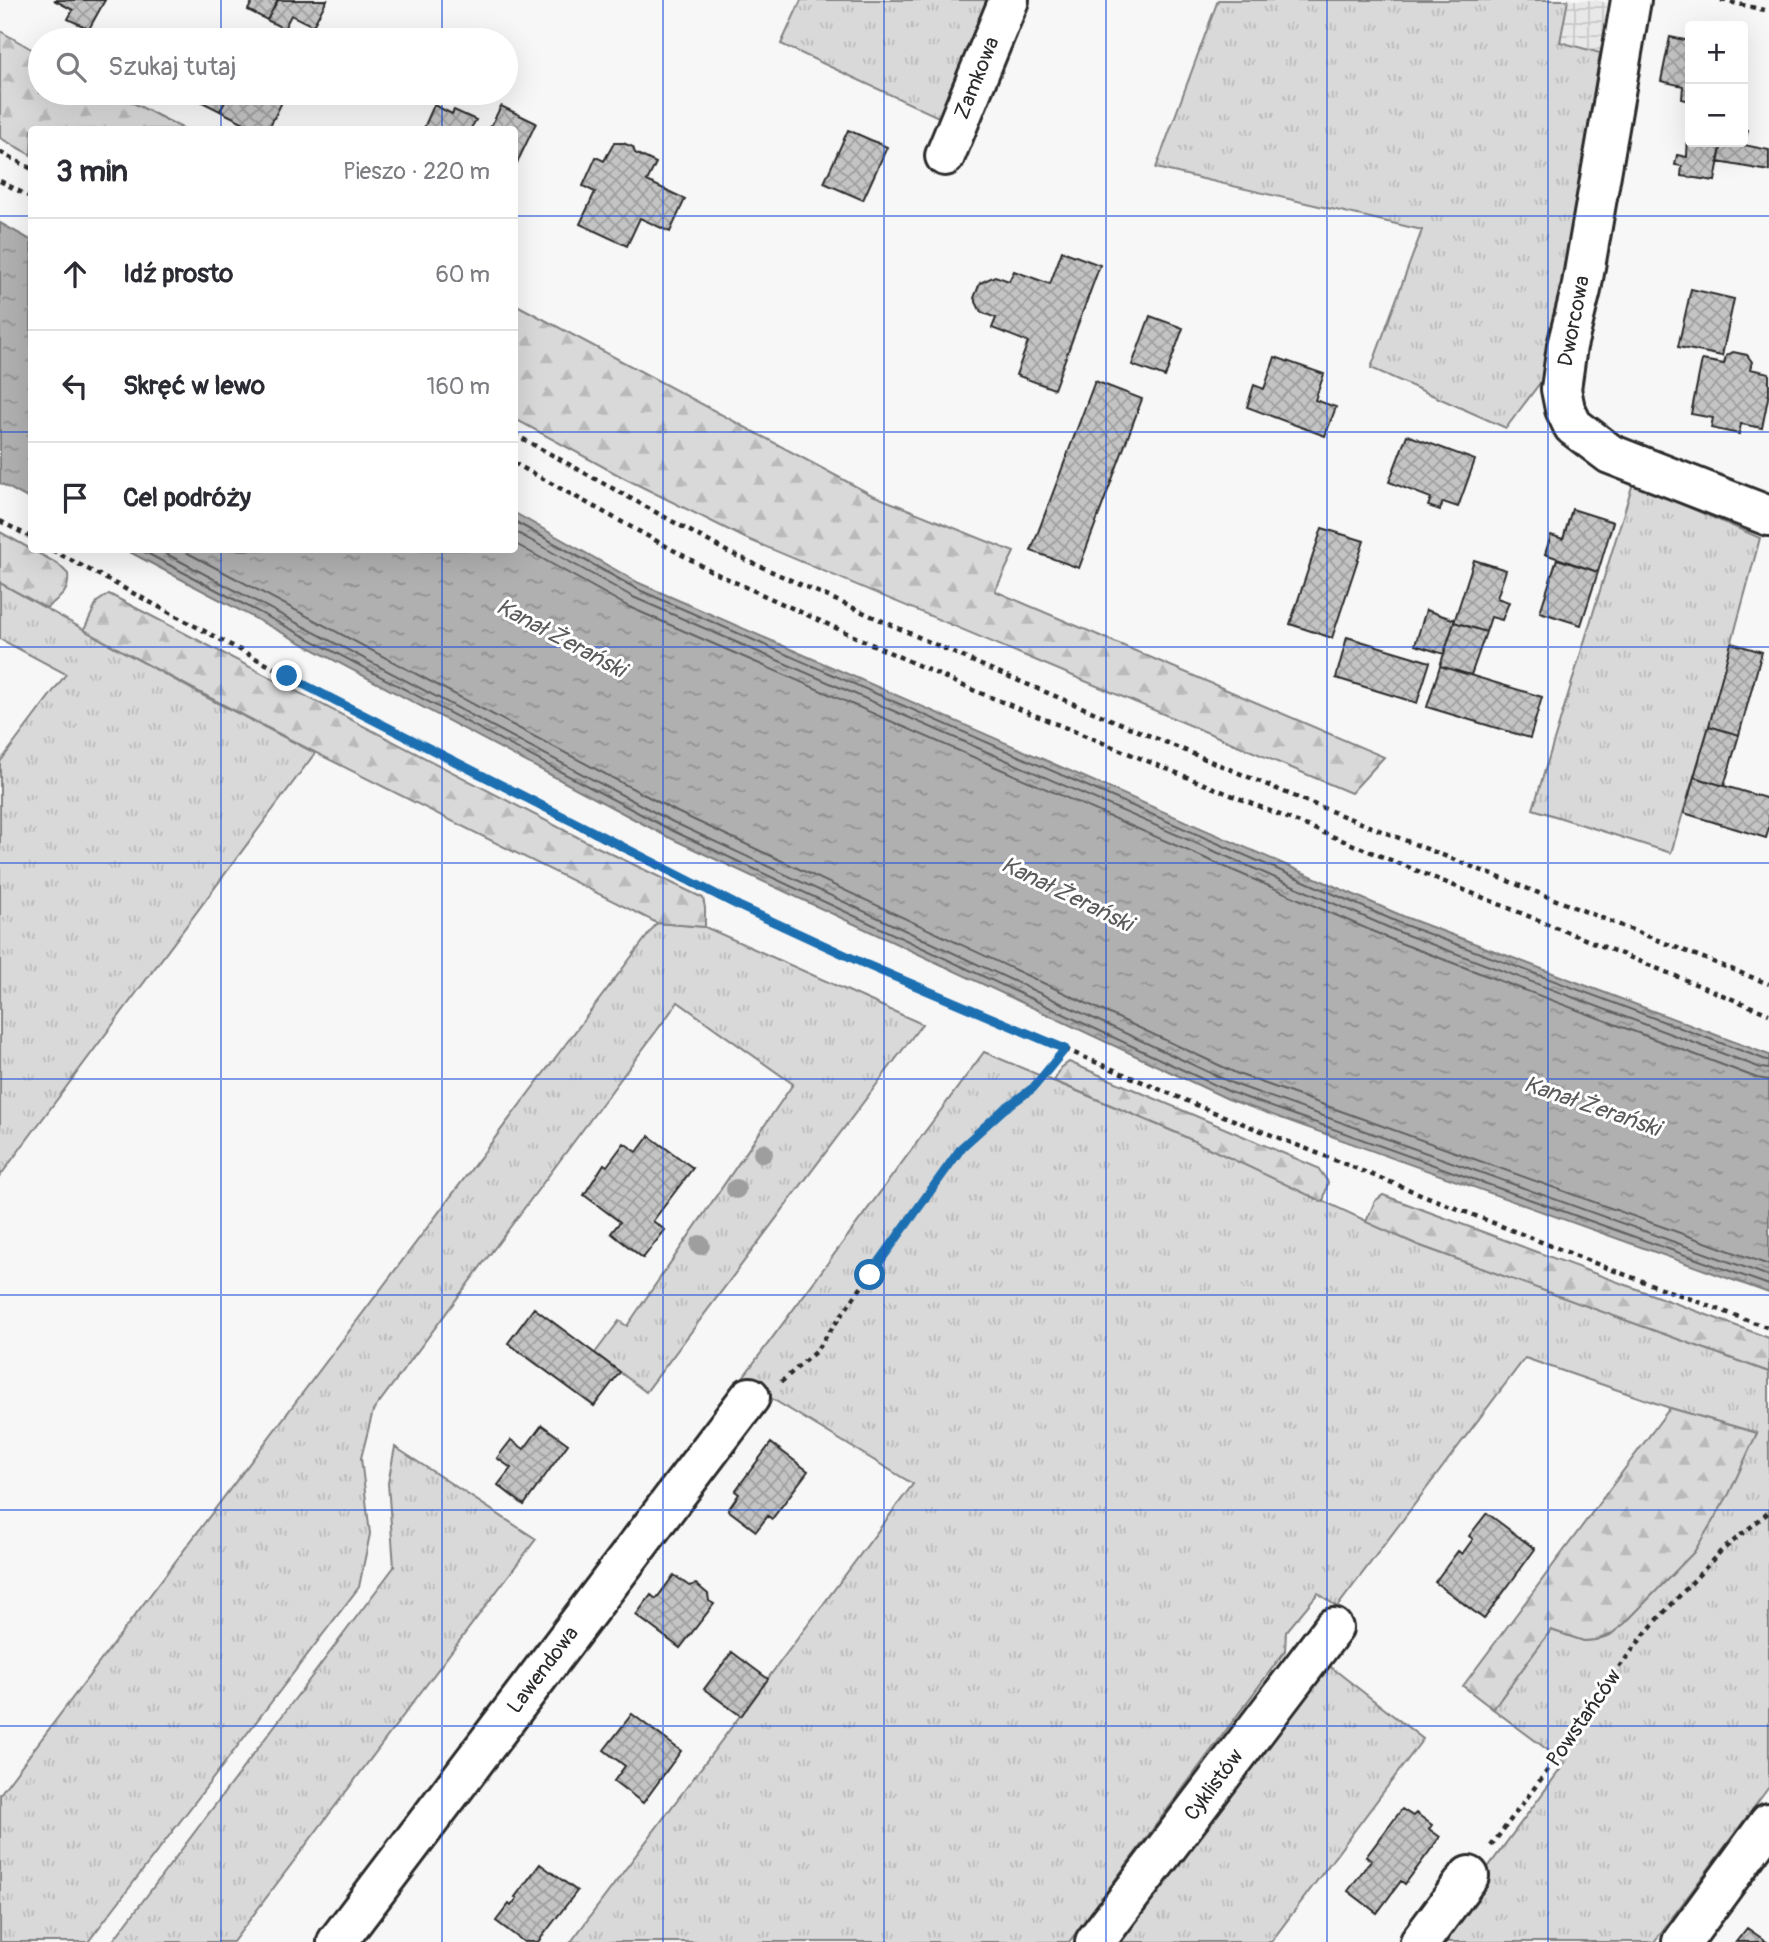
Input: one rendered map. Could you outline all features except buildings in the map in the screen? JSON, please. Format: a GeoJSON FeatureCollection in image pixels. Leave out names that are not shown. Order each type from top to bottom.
{"type":"FeatureCollection","features":[{"type":"Feature","properties":{"kind":"street","name":"Zamkowa"},"geometry":{"type":"LineString","coordinates":[[945,156],[1009,0]]}},
{"type":"Feature","properties":{"kind":"street","name":"Dworcowa"},"geometry":{"type":"LineString","coordinates":[[1631,0],[1581,290],[1567,346],[1561,389],[1565,409],[1573,426],[1610,454],[1769,516]]}},
{"type":"Feature","properties":{"kind":"street","name":"Lawendowa"},"geometry":{"type":"LineString","coordinates":[[337,1942],[750,1397]]}},
{"type":"Feature","properties":{"kind":"street","name":"Cyklistów"},"geometry":{"type":"LineString","coordinates":[[1095,1942],[1332,1629]]}},
{"type":"Feature","properties":{"kind":"street"},"geometry":{"type":"LineString","coordinates":[[1682,1942],[1769,1824]]}},
{"type":"Feature","properties":{"kind":"street"},"geometry":{"type":"LineString","coordinates":[[1420,1942],[1469,1876]]}},
{"type":"Feature","properties":{"kind":"path"},"geometry":{"type":"LineString","coordinates":[[1721,0],[1769,11]]}},
{"type":"Feature","properties":{"kind":"path"},"geometry":{"type":"LineString","coordinates":[[0,152],[28,167]]}},
{"type":"Feature","properties":{"kind":"path"},"geometry":{"type":"LineString","coordinates":[[0,181],[28,196]]}},
{"type":"Feature","properties":{"kind":"path"},"geometry":{"type":"LineString","coordinates":[[518,436],[728,552],[981,665],[1321,807],[1769,985]]}},
{"type":"Feature","properties":{"kind":"path"},"geometry":{"type":"LineString","coordinates":[[518,465],[718,574],[968,688],[1769,1014]]}},
{"type":"Feature","properties":{"kind":"path"},"geometry":{"type":"LineString","coordinates":[[0,521],[28,536]]}},
{"type":"Feature","properties":{"kind":"path"},"geometry":{"type":"LineString","coordinates":[[58,553],[287,676],[631,853],[867,965],[1219,1114],[1594,1263],[1769,1328]]}},
{"type":"Feature","properties":{"kind":"path"},"geometry":{"type":"LineString","coordinates":[[750,1397],[786,1380],[815,1352],[962,1147],[1004,1109],[1033,1088],[1065,1049]]}},
{"type":"Feature","properties":{"kind":"path","name":"Powstańców"},"geometry":{"type":"LineString","coordinates":[[1469,1876],[1647,1631],[1720,1552],[1769,1512]]}},
{"type":"Feature","properties":{"kind":"shaded area"},"geometry":{"type":"Polygon","coordinates":[[[1568,0],[1596,0],[1607,3],[1600,53],[1560,42],[1568,0]]]}},
{"type":"Feature","properties":{"kind":"green space"},"geometry":{"type":"Polygon","coordinates":[[[801,0],[999,0],[949,122],[781,44],[801,0]]]}},
{"type":"Feature","properties":{"kind":"green space"},"geometry":{"type":"Polygon","coordinates":[[[1218,0],[1568,0],[1560,42],[1600,53],[1549,371],[1506,428],[1371,368],[1422,230],[1156,168],[1218,0]]]}},
{"type":"Feature","properties":{"kind":"green space"},"geometry":{"type":"Polygon","coordinates":[[[0,31],[28,47],[28,105],[137,105],[178,126],[28,126],[28,153],[0,138],[0,31]]]}},
{"type":"Feature","properties":{"kind":"green space"},"geometry":{"type":"Polygon","coordinates":[[[518,306],[870,494],[1014,552],[995,591],[1384,757],[1351,793],[745,538],[624,478],[518,421],[518,306]]]}},
{"type":"Feature","properties":{"kind":"green space"},"geometry":{"type":"Polygon","coordinates":[[[1633,483],[1760,538],[1671,853],[1533,809],[1633,483]]]}},
{"type":"Feature","properties":{"kind":"green space"},"geometry":{"type":"Polygon","coordinates":[[[0,532],[28,547],[28,553],[38,553],[58,564],[68,574],[66,590],[46,608],[0,583],[0,532]]]}},
{"type":"Feature","properties":{"kind":"green space"},"geometry":{"type":"Polygon","coordinates":[[[0,583],[204,696],[315,753],[0,1176],[0,762],[66,674],[0,639],[0,583]]]}},
{"type":"Feature","properties":{"kind":"green space"},"geometry":{"type":"Polygon","coordinates":[[[109,594],[587,842],[703,898],[705,927],[657,923],[297,743],[84,630],[97,602],[109,594]]]}},
{"type":"Feature","properties":{"kind":"green space"},"geometry":{"type":"Polygon","coordinates":[[[657,923],[705,927],[922,1024],[646,1392],[595,1353],[619,1321],[627,1326],[793,1084],[678,1002],[373,1411],[361,1458],[370,1534],[359,1587],[88,1942],[0,1942],[0,1794],[657,923]]]}},
{"type":"Feature","properties":{"kind":"green space"},"geometry":{"type":"Polygon","coordinates":[[[984,1052],[1177,1133],[1418,1245],[1769,1372],[1769,1787],[1654,1942],[1433,1942],[1565,1763],[1493,1709],[1551,1630],[1584,1641],[1610,1635],[1694,1552],[1757,1433],[1670,1408],[1525,1358],[1337,1607],[1318,1593],[1286,1632],[1285,1651],[1069,1942],[571,1942],[913,1484],[741,1380],[984,1052]]]}},
{"type":"Feature","properties":{"kind":"green space"},"geometry":{"type":"Polygon","coordinates":[[[1069,1062],[1318,1168],[1328,1182],[1323,1202],[1177,1133],[1054,1081],[1061,1068],[1069,1062]]]}},
{"type":"Feature","properties":{"kind":"green space"},"geometry":{"type":"Polygon","coordinates":[[[1383,1195],[1769,1338],[1769,1372],[1418,1245],[1366,1222],[1375,1201],[1383,1195]]]}},
{"type":"Feature","properties":{"kind":"green space"},"geometry":{"type":"Polygon","coordinates":[[[1670,1408],[1757,1433],[1729,1494],[1694,1552],[1625,1623],[1610,1635],[1595,1640],[1584,1641],[1551,1630],[1493,1709],[1463,1686],[1670,1408]]]}},
{"type":"Feature","properties":{"kind":"green space"},"geometry":{"type":"Polygon","coordinates":[[[395,1447],[536,1539],[233,1942],[112,1942],[394,1567],[388,1483],[395,1447]]]}},
{"type":"Feature","properties":{"kind":"green space"},"geometry":{"type":"Polygon","coordinates":[[[1331,1667],[1423,1739],[1271,1942],[1109,1942],[1315,1668],[1331,1667]]]}},
{"type":"Feature","properties":{"kind":"water"},"geometry":{"type":"Polygon","coordinates":[[[0,223],[28,238],[28,498],[0,483],[0,223]]]}},
{"type":"Feature","properties":{"kind":"water","name":"Kanał Żerański"},"geometry":{"type":"Polygon","coordinates":[[[518,515],[639,583],[1405,917],[1769,1055],[1769,1293],[1228,1099],[666,836],[132,553],[518,553],[518,515]]]}},
{"type":"Feature","properties":{"kind":"route"},"geometry":{"type":"LineString","coordinates":[[287,676],[739,906],[867,965],[1065,1049],[1033,1088],[1004,1109],[962,1147],[870,1275]]}}]}
